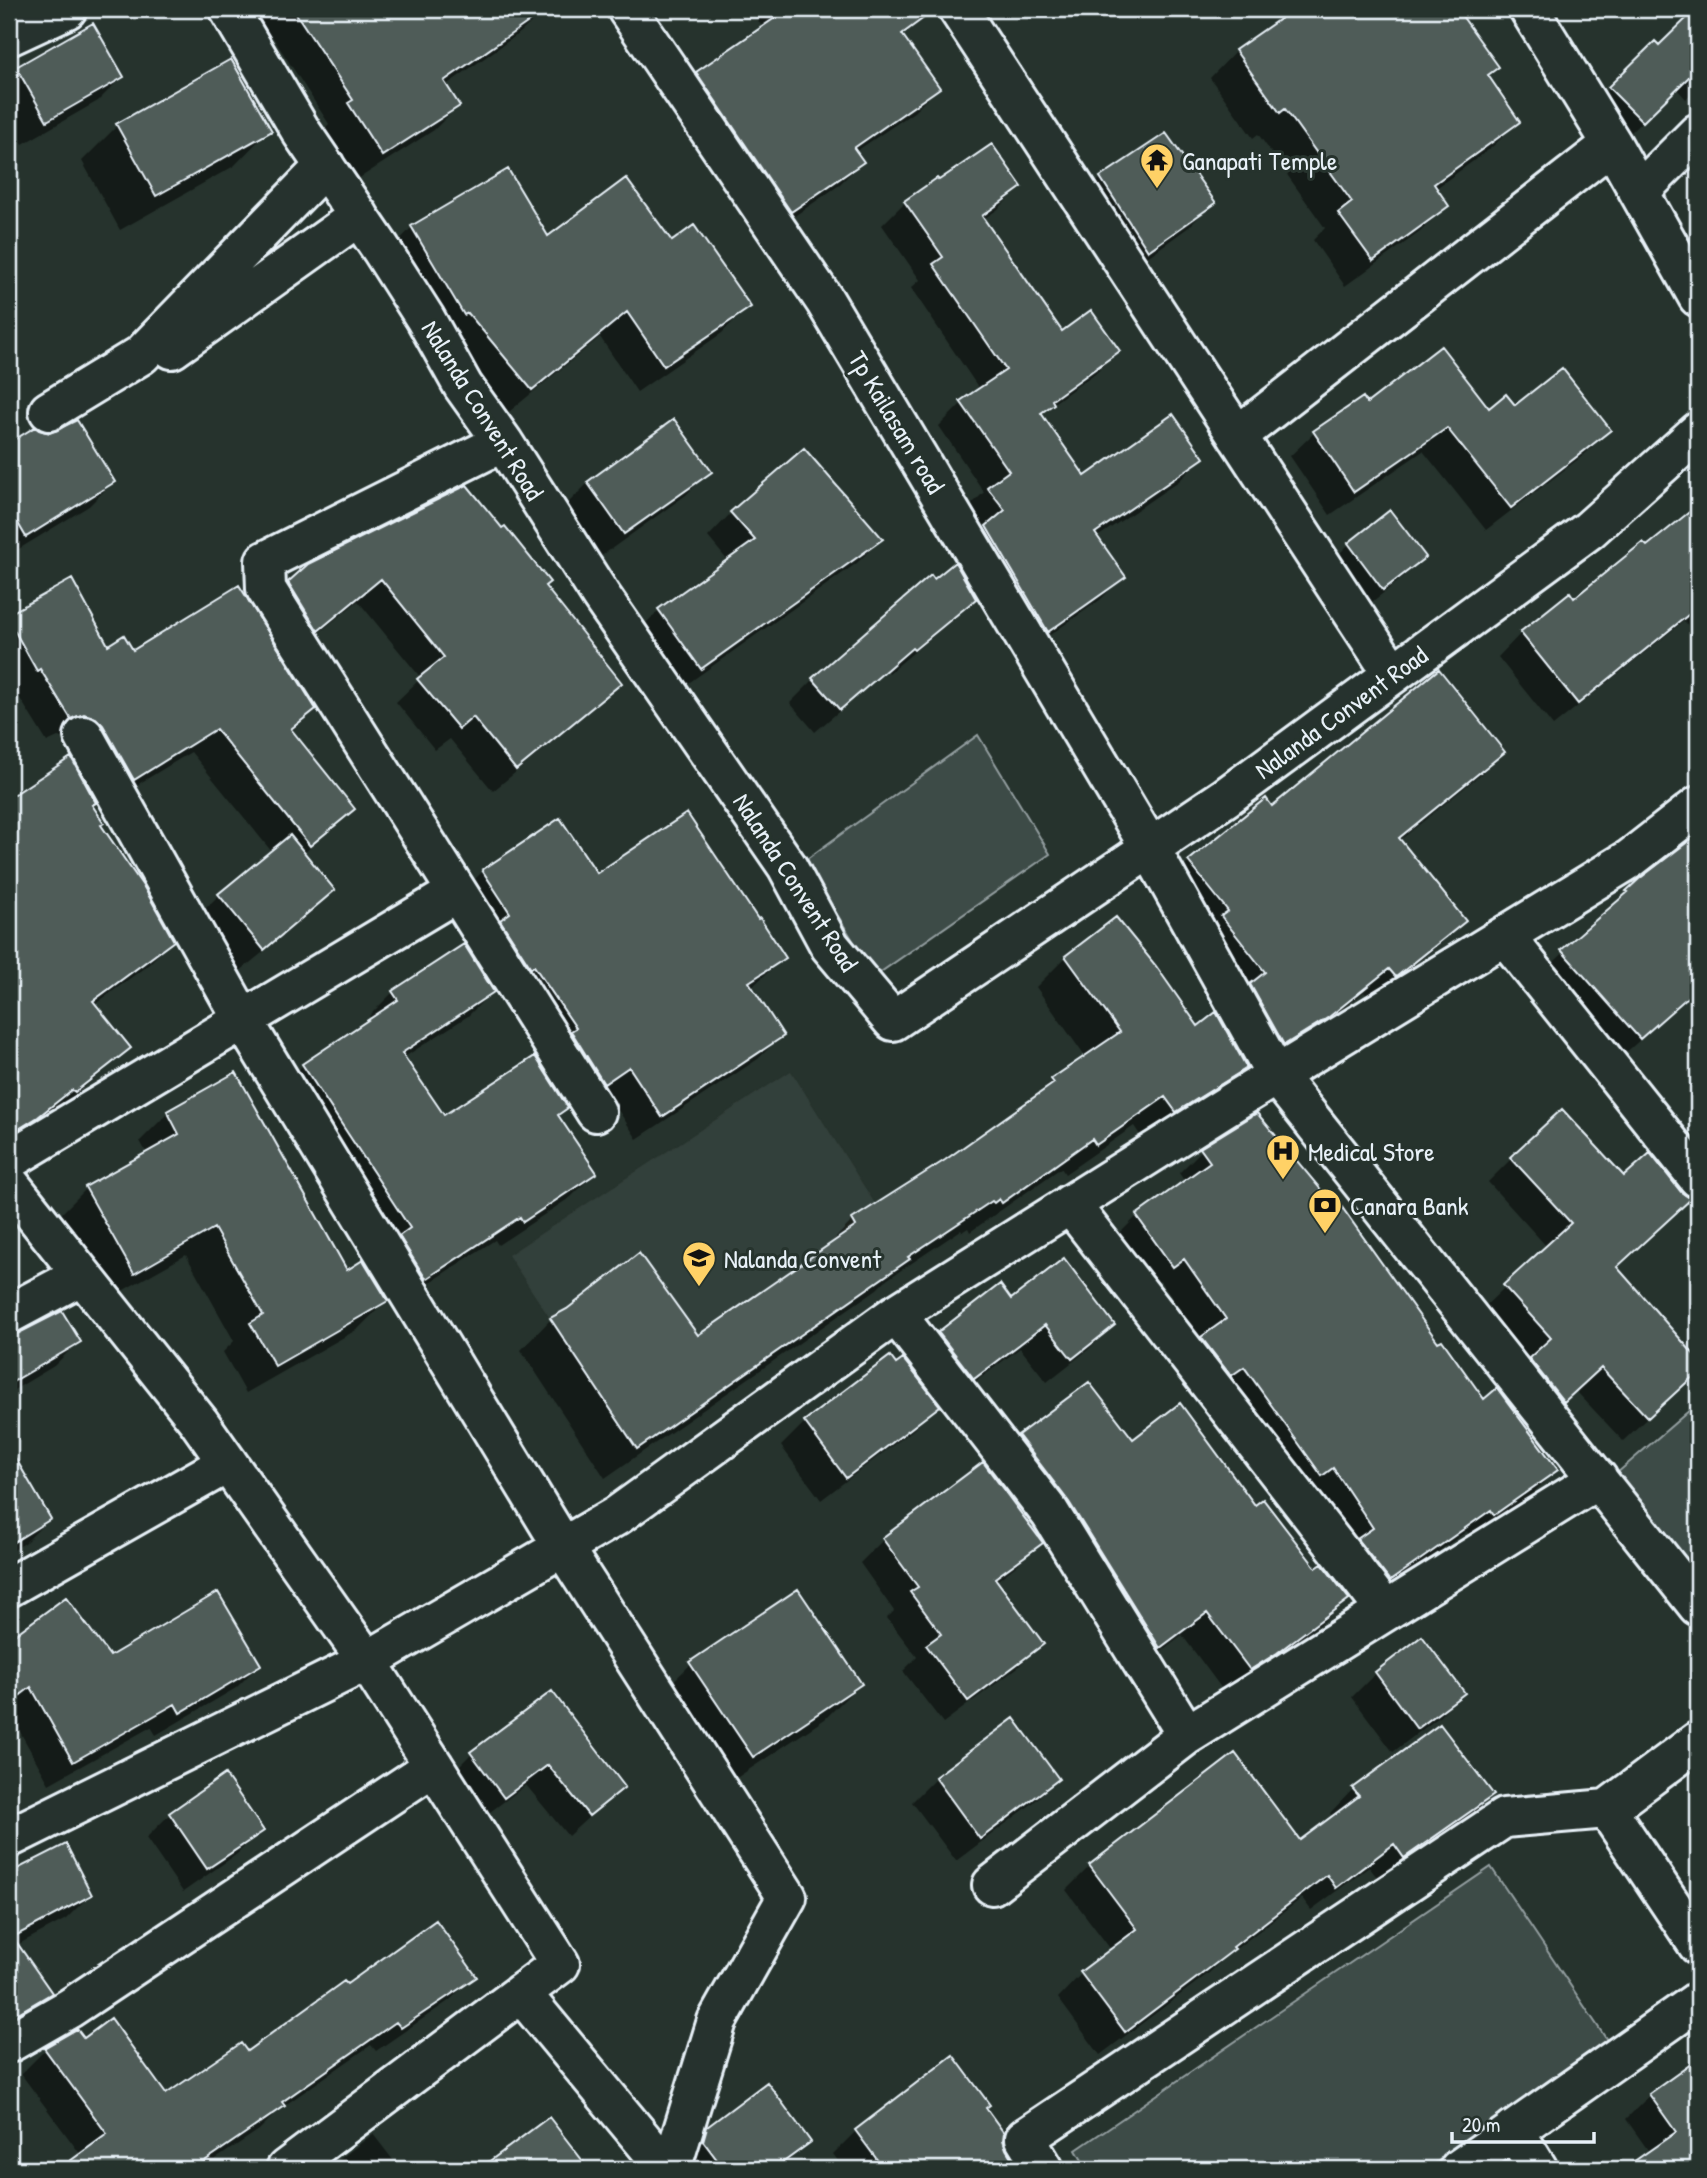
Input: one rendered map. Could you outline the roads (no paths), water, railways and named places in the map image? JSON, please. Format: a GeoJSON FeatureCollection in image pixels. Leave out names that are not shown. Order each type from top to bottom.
{"type":"FeatureCollection","features":[{"type":"Feature","properties":{"kind":"street"},"geometry":{"type":"LineString","coordinates":[[9,36],[67,9]]}},
{"type":"Feature","properties":{"kind":"street","name":"Nalanda Convent Road"},"geometry":{"type":"LineString","coordinates":[[229,9],[302,133],[425,318],[463,386],[503,442],[601,596],[788,866],[830,946],[893,1021],[1226,796],[1589,530],[1698,432]]}},
{"type":"Feature","properties":{"kind":"street","name":"Tp Kailasam road"},"geometry":{"type":"LineString","coordinates":[[627,9],[825,301],[1150,848],[1276,1075],[1698,1605]]}},
{"type":"Feature","properties":{"kind":"street"},"geometry":{"type":"LineString","coordinates":[[958,9],[1392,674]]}},
{"type":"Feature","properties":{"kind":"street"},"geometry":{"type":"LineString","coordinates":[[1529,9],[1612,144],[1698,297]]}},
{"type":"Feature","properties":{"kind":"street"},"geometry":{"type":"LineString","coordinates":[[1639,192],[1698,133]]}},
{"type":"Feature","properties":{"kind":"street"},"geometry":{"type":"LineString","coordinates":[[1237,436],[1612,144]]}},
{"type":"Feature","properties":{"kind":"street"},"geometry":{"type":"LineString","coordinates":[[49,411],[141,355],[325,166]]}},
{"type":"Feature","properties":{"kind":"street"},"geometry":{"type":"LineString","coordinates":[[162,356],[359,216]]}},
{"type":"Feature","properties":{"kind":"street"},"geometry":{"type":"LineString","coordinates":[[503,442],[265,561],[266,589],[596,1112]]}},
{"type":"Feature","properties":{"kind":"street"},"geometry":{"type":"LineString","coordinates":[[84,736],[243,1020],[563,1547],[787,1897],[717,2021],[669,2169]]}},
{"type":"Feature","properties":{"kind":"street"},"geometry":{"type":"LineString","coordinates":[[9,1838],[367,1661],[618,1515],[896,1314],[1276,1075],[1630,859],[1698,806]]}},
{"type":"Feature","properties":{"kind":"street"},"geometry":{"type":"LineString","coordinates":[[9,1160],[457,892]]}},
{"type":"Feature","properties":{"kind":"street"},"geometry":{"type":"LineString","coordinates":[[1505,936],[1698,1178]]}},
{"type":"Feature","properties":{"kind":"street"},"geometry":{"type":"LineString","coordinates":[[9,1183],[199,1422],[228,1463],[367,1661],[560,1964],[285,2169]]}},
{"type":"Feature","properties":{"kind":"street"},"geometry":{"type":"LineString","coordinates":[[1070,1204],[1386,1611]]}},
{"type":"Feature","properties":{"kind":"street"},"geometry":{"type":"LineString","coordinates":[[9,1314],[82,1275]]}},
{"type":"Feature","properties":{"kind":"street"},"geometry":{"type":"LineString","coordinates":[[896,1314],[1050,1513],[1187,1735]]}},
{"type":"Feature","properties":{"kind":"street"},"geometry":{"type":"LineString","coordinates":[[9,1587],[228,1463]]}},
{"type":"Feature","properties":{"kind":"street"},"geometry":{"type":"LineString","coordinates":[[992,1885],[1187,1735],[1598,1479]]}},
{"type":"Feature","properties":{"kind":"street"},"geometry":{"type":"LineString","coordinates":[[1044,2169],[1025,2138],[1504,1818],[1606,1810],[1698,1741]]}},
{"type":"Feature","properties":{"kind":"street"},"geometry":{"type":"LineString","coordinates":[[9,2043],[70,2008],[434,1766]]}},
{"type":"Feature","properties":{"kind":"street"},"geometry":{"type":"LineString","coordinates":[[1606,1810],[1698,1945]]}},
{"type":"Feature","properties":{"kind":"street"},"geometry":{"type":"LineString","coordinates":[[521,1993],[669,2169]]}},
{"type":"Feature","properties":{"kind":"street"},"geometry":{"type":"LineString","coordinates":[[1459,2169],[1698,2001]]}},
{"type":"Feature","properties":{"kind":"street"},"geometry":{"type":"LineString","coordinates":[[1514,2130],[1538,2169]]}},
{"type":"Feature","properties":{"kind":"place","name":"Ganapati Temple"},"geometry":{"type":"Point","coordinates":[1157,190]}},
{"type":"Feature","properties":{"kind":"place","name":"Medical Store"},"geometry":{"type":"Point","coordinates":[1283,1181]}},
{"type":"Feature","properties":{"kind":"place","name":"Canara Bank"},"geometry":{"type":"Point","coordinates":[1325,1235]}},
{"type":"Feature","properties":{"kind":"place","name":"Nalanda Convent"},"geometry":{"type":"Point","coordinates":[699,1288]}}]}
